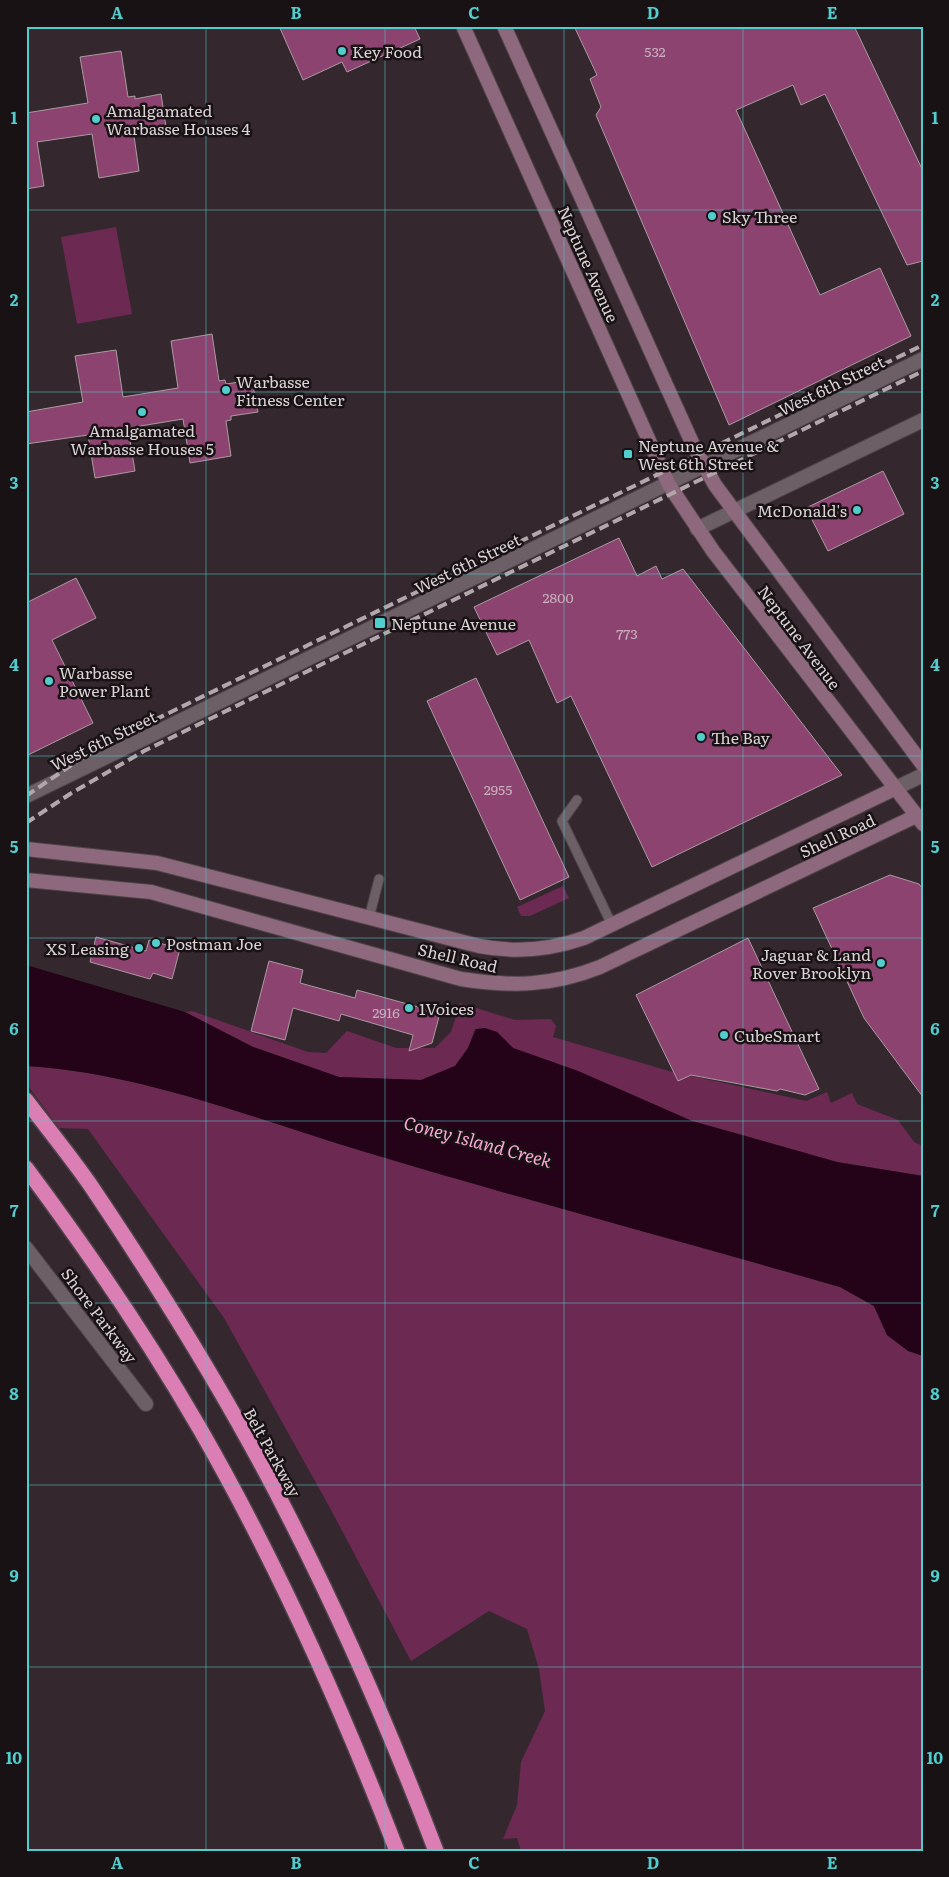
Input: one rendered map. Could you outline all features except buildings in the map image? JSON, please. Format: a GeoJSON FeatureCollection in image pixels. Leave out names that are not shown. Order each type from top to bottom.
{"type":"FeatureCollection","features":[{"type":"Feature","properties":{"kind":"highway","name":"Belt Parkway"},"geometry":{"type":"LineString","coordinates":[[26,1100],[90,1184],[160,1293],[290,1518],[366,1679],[402,1761],[436,1851]]}},
{"type":"Feature","properties":{"kind":"highway"},"geometry":{"type":"LineString","coordinates":[[26,1168],[58,1211],[131,1319],[204,1437],[266,1553],[322,1669],[397,1851]]}},
{"type":"Feature","properties":{"kind":"main road","name":"Neptune Avenue"},"geometry":{"type":"LineString","coordinates":[[463,26],[668,484],[697,530],[894,789],[920,818]]}},
{"type":"Feature","properties":{"kind":"main road","name":"Neptune Avenue"},"geometry":{"type":"LineString","coordinates":[[504,26],[694,447],[705,467],[734,512],[923,765]]}},
{"type":"Feature","properties":{"kind":"main road","name":"Shell Road"},"geometry":{"type":"LineString","coordinates":[[26,849],[157,862],[480,946],[514,950],[564,945],[612,925],[894,789]]}},
{"type":"Feature","properties":{"kind":"main road","name":"Shell Road"},"geometry":{"type":"LineString","coordinates":[[26,880],[151,892],[461,979],[498,984],[528,984],[579,975],[600,967],[920,818]]}},
{"type":"Feature","properties":{"kind":"street","name":"West 6th Street"},"geometry":{"type":"LineString","coordinates":[[26,796],[705,467],[923,359]]}},
{"type":"Feature","properties":{"kind":"street"},"geometry":{"type":"LineString","coordinates":[[697,530],[923,420]]}},
{"type":"Feature","properties":{"kind":"street"},"geometry":{"type":"LineString","coordinates":[[894,789],[923,775]]}},
{"type":"Feature","properties":{"kind":"street","name":"Shore Parkway"},"geometry":{"type":"LineString","coordinates":[[26,1248],[146,1404]]}},
{"type":"Feature","properties":{"kind":"lane"},"geometry":{"type":"LineString","coordinates":[[577,800],[562,821],[612,925]]}},
{"type":"Feature","properties":{"kind":"lane"},"geometry":{"type":"LineString","coordinates":[[369,918],[379,879]]}},
{"type":"Feature","properties":{"kind":"shaded area"},"geometry":{"type":"Polygon","coordinates":[[[116,227],[132,314],[77,324],[61,237],[116,227]]]}},
{"type":"Feature","properties":{"kind":"shaded area"},"geometry":{"type":"Polygon","coordinates":[[[563,886],[569,898],[530,916],[521,916],[517,907],[563,886]]]}},
{"type":"Feature","properties":{"kind":"shaded area"},"geometry":{"type":"Polygon","coordinates":[[[460,1003],[515,1020],[551,1019],[556,1026],[553,1037],[669,1071],[806,1101],[827,1092],[831,1103],[852,1093],[857,1104],[898,1120],[914,1142],[923,1146],[923,1176],[837,1162],[692,1121],[578,1071],[513,1048],[497,1032],[475,1029],[468,1048],[455,1066],[421,1080],[339,1077],[253,1047],[185,1012],[192,1011],[308,1052],[326,1053],[347,1031],[396,1048],[435,1048],[451,1032],[460,1003]]]}},
{"type":"Feature","properties":{"kind":"shaded area"},"geometry":{"type":"Polygon","coordinates":[[[26,1066],[69,1070],[154,1087],[238,1111],[422,1169],[840,1287],[874,1306],[887,1335],[908,1350],[923,1356],[923,1851],[521,1851],[517,1838],[503,1839],[517,1805],[521,1762],[545,1711],[539,1669],[527,1629],[489,1611],[411,1661],[330,1508],[224,1318],[88,1129],[59,1128],[26,1083],[26,1066]]]}},
{"type":"Feature","properties":{"kind":"water","name":"Coney Island Creek"},"geometry":{"type":"Polygon","coordinates":[[[26,965],[185,1012],[253,1047],[339,1077],[421,1080],[455,1066],[468,1048],[476,1029],[485,1028],[497,1032],[513,1048],[578,1071],[692,1121],[837,1162],[923,1176],[923,1356],[908,1351],[887,1335],[874,1306],[840,1287],[422,1169],[238,1111],[154,1087],[69,1070],[26,1066],[26,965]]]}},
{"type":"Feature","properties":{"kind":"railway"},"geometry":{"type":"LineString","coordinates":[[26,796],[79,760],[134,730],[923,345]]}},
{"type":"Feature","properties":{"kind":"railway"},"geometry":{"type":"LineString","coordinates":[[26,823],[70,794],[144,751],[923,371]]}},
{"type":"Feature","properties":{"kind":"place","name":"Key Food"},"geometry":{"type":"Point","coordinates":[342,51]}},
{"type":"Feature","properties":{"kind":"place","name":"Amalgamated Warbasse Houses 4"},"geometry":{"type":"Point","coordinates":[96,119]}},
{"type":"Feature","properties":{"kind":"place","name":"Sky Three"},"geometry":{"type":"Point","coordinates":[712,216]}},
{"type":"Feature","properties":{"kind":"place","name":"Warbasse Fitness Center"},"geometry":{"type":"Point","coordinates":[226,390]}},
{"type":"Feature","properties":{"kind":"place","name":"Amalgamated Warbasse Houses 5"},"geometry":{"type":"Point","coordinates":[142,412]}},
{"type":"Feature","properties":{"kind":"place","name":"Neptune Avenue & West 6th Street"},"geometry":{"type":"Point","coordinates":[628,454]}},
{"type":"Feature","properties":{"kind":"place","name":"McDonald's"},"geometry":{"type":"Point","coordinates":[857,510]}},
{"type":"Feature","properties":{"kind":"place","name":"Neptune Avenue"},"geometry":{"type":"Point","coordinates":[380,623]}},
{"type":"Feature","properties":{"kind":"place","name":"Warbasse Power Plant"},"geometry":{"type":"Point","coordinates":[49,681]}},
{"type":"Feature","properties":{"kind":"place","name":"The Bay"},"geometry":{"type":"Point","coordinates":[701,737]}},
{"type":"Feature","properties":{"kind":"place","name":"Postman Joe"},"geometry":{"type":"Point","coordinates":[156,943]}},
{"type":"Feature","properties":{"kind":"place","name":"XS Leasing"},"geometry":{"type":"Point","coordinates":[139,948]}},
{"type":"Feature","properties":{"kind":"place","name":"Jaguar & Land Rover Brooklyn"},"geometry":{"type":"Point","coordinates":[881,963]}},
{"type":"Feature","properties":{"kind":"place","name":"1Voices"},"geometry":{"type":"Point","coordinates":[409,1008]}},
{"type":"Feature","properties":{"kind":"place","name":"CubeSmart"},"geometry":{"type":"Point","coordinates":[724,1035]}}]}
